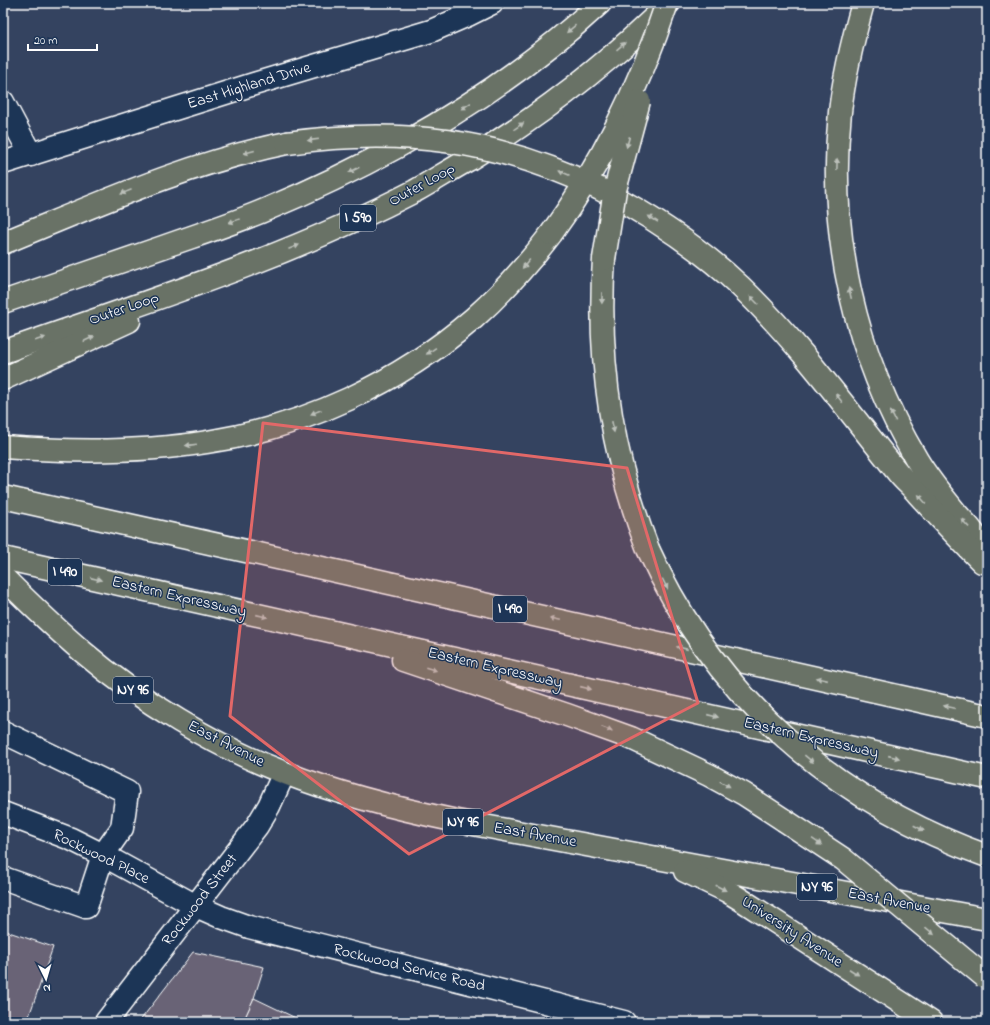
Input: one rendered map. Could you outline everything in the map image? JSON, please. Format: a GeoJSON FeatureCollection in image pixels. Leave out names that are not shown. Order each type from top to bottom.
{"type":"FeatureCollection","features":[{"type":"Feature","properties":{"kind":"main road"},"geometry":{"type":"LineString","coordinates":[[3,302],[257,213],[341,176],[415,138],[487,93],[554,42],[600,3]]}},
{"type":"Feature","properties":{"kind":"main road"},"geometry":{"type":"LineString","coordinates":[[863,3],[848,63],[838,130],[837,170],[839,210],[844,262],[855,317],[871,364],[897,423],[929,478],[972,531],[987,555]]}},
{"type":"Feature","properties":{"kind":"main road"},"geometry":{"type":"LineString","coordinates":[[3,447],[109,451],[160,448],[206,443],[267,429],[298,420],[341,402],[396,374],[435,348],[461,328],[494,299],[551,234],[576,198],[606,146],[637,82],[666,10]]}},
{"type":"Feature","properties":{"kind":"main road"},"geometry":{"type":"LineString","coordinates":[[666,10],[615,190],[604,259],[602,326],[603,363],[608,403],[615,440],[624,479],[635,515],[648,549],[672,598],[703,645],[738,689],[790,742],[834,778],[882,808],[933,835],[987,856]]}},
{"type":"Feature","properties":{"kind":"main road","name":"Outer Loop"},"geometry":{"type":"LineString","coordinates":[[3,352],[265,258],[305,242],[378,209],[417,189],[490,146],[558,99],[592,72],[654,18],[666,10]]}},
{"type":"Feature","properties":{"kind":"main road"},"geometry":{"type":"LineString","coordinates":[[3,243],[126,192],[167,177],[227,158],[287,143],[347,136],[408,136],[469,144],[506,153],[541,164],[600,189],[639,210],[712,261],[741,287],[768,314],[827,382],[900,475],[968,550],[987,567]]}},
{"type":"Feature","properties":{"kind":"main road"},"geometry":{"type":"LineString","coordinates":[[3,379],[265,258]]}},
{"type":"Feature","properties":{"kind":"main road","name":"I 490"},"geometry":{"type":"LineString","coordinates":[[3,497],[987,716]]}},
{"type":"Feature","properties":{"kind":"main road","name":"Eastern Expressway"},"geometry":{"type":"LineString","coordinates":[[3,558],[987,778]]}},
{"type":"Feature","properties":{"kind":"main road","name":"East Avenue"},"geometry":{"type":"LineString","coordinates":[[3,577],[84,653],[120,681],[190,727],[236,751],[284,773],[338,792],[421,814],[987,919]]}},
{"type":"Feature","properties":{"kind":"main road"},"geometry":{"type":"LineString","coordinates":[[288,622],[567,715],[631,738],[709,775],[744,794],[843,859],[986,978]]}},
{"type":"Feature","properties":{"kind":"main road","name":"University Avenue"},"geometry":{"type":"LineString","coordinates":[[646,856],[673,866],[727,891],[931,1022]]}},
{"type":"Feature","properties":{"kind":"street","name":"East Highland Drive"},"geometry":{"type":"LineString","coordinates":[[3,164],[254,84],[431,31],[492,3]]}},
{"type":"Feature","properties":{"kind":"street"},"geometry":{"type":"LineString","coordinates":[[3,102],[31,155]]}},
{"type":"Feature","properties":{"kind":"street"},"geometry":{"type":"LineString","coordinates":[[3,732],[127,792],[122,828],[103,855],[86,907],[3,878]]}},
{"type":"Feature","properties":{"kind":"street","name":"Rockwood Street"},"geometry":{"type":"LineString","coordinates":[[106,1022],[264,816],[284,773]]}},
{"type":"Feature","properties":{"kind":"street","name":"Rockwood Place"},"geometry":{"type":"LineString","coordinates":[[3,813],[71,839],[196,906]]}},
{"type":"Feature","properties":{"kind":"street","name":"Rockwood Service Road"},"geometry":{"type":"LineString","coordinates":[[196,906],[228,920],[271,933],[624,1022]]}},
{"type":"Feature","properties":{"kind":"highlighted area"},"geometry":{"type":"Polygon","coordinates":[[[263,423],[627,468],[698,703],[409,854],[230,716],[263,423]]]}},
{"type":"Feature","properties":{"kind":"building"},"geometry":{"type":"Polygon","coordinates":[[[3,930],[53,947],[27,1022],[3,1022],[3,930]]]}},
{"type":"Feature","properties":{"kind":"building"},"geometry":{"type":"Polygon","coordinates":[[[193,952],[264,967],[254,998],[243,1022],[139,1022],[193,952]]]}},
{"type":"Feature","properties":{"kind":"building"},"geometry":{"type":"Polygon","coordinates":[[[254,998],[304,1022],[243,1022],[254,998]]]}}]}
